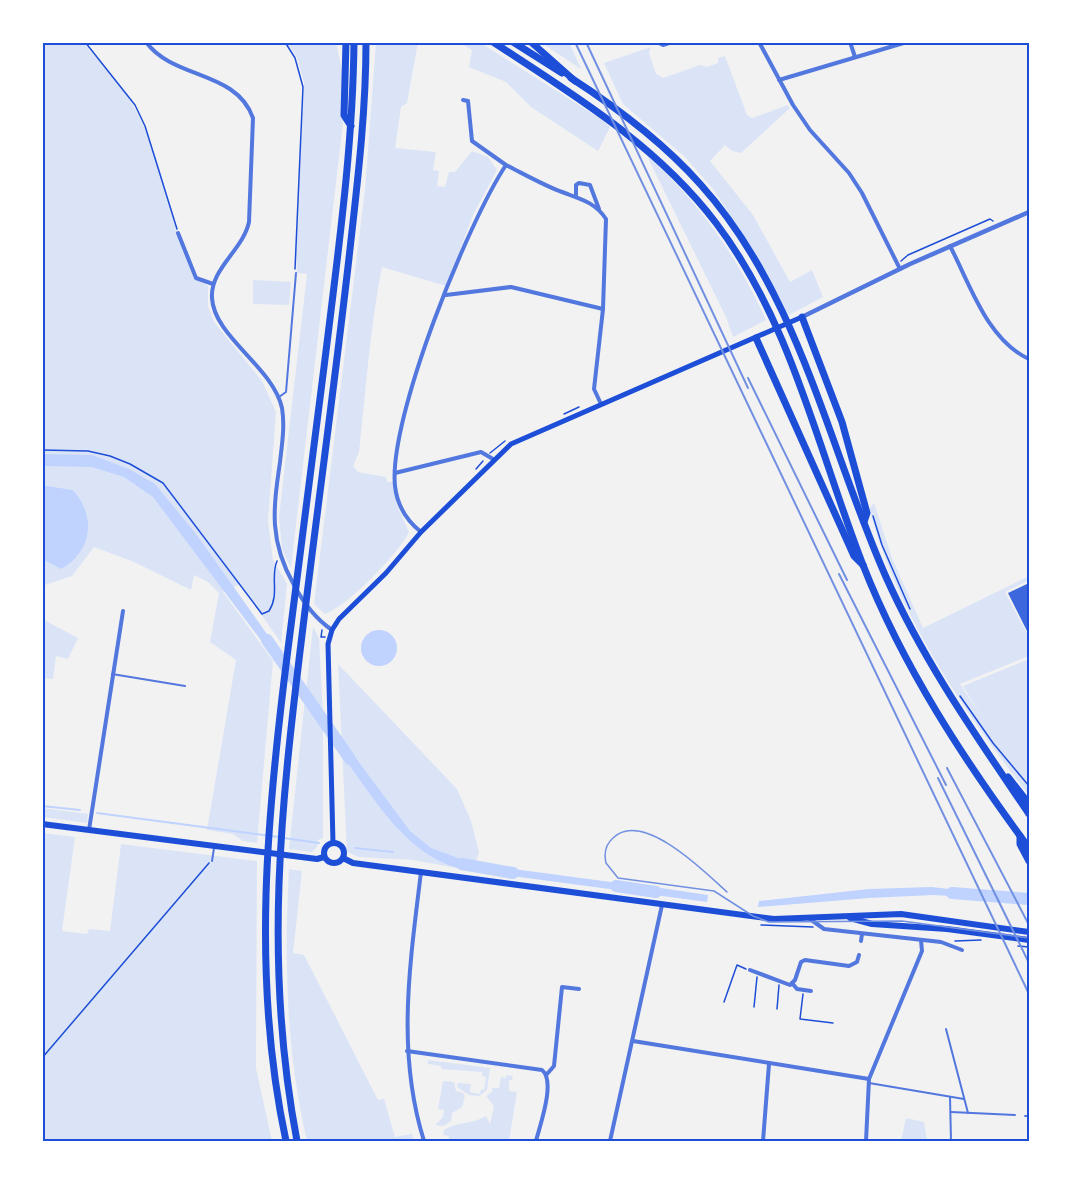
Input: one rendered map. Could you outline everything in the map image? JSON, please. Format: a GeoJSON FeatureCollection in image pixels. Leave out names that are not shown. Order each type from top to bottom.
{"type":"FeatureCollection","features":[{"type":"Feature","properties":{"kind":"highway"},"geometry":{"type":"LineString","coordinates":[[346,42],[344,115],[351,126]]}},
{"type":"Feature","properties":{"kind":"highway"},"geometry":{"type":"LineString","coordinates":[[286,1141],[277,1099],[266,1004],[265,902],[268,830],[283,687],[338,255],[351,126],[354,42]]}},
{"type":"Feature","properties":{"kind":"highway"},"geometry":{"type":"LineString","coordinates":[[297,1141],[282,1043],[276,953],[280,831],[357,190],[366,42]]}},
{"type":"Feature","properties":{"kind":"highway"},"geometry":{"type":"LineString","coordinates":[[493,42],[588,104],[666,166],[692,193],[728,240],[761,294],[773,319],[864,567],[901,647],[971,766],[1029,848]]}},
{"type":"Feature","properties":{"kind":"highway"},"geometry":{"type":"LineString","coordinates":[[513,42],[575,81],[653,137],[702,185],[752,256],[784,314],[886,577],[948,692],[1029,814]]}},
{"type":"Feature","properties":{"kind":"highway"},"geometry":{"type":"LineString","coordinates":[[531,42],[575,81]]}},
{"type":"Feature","properties":{"kind":"highway"},"geometry":{"type":"LineString","coordinates":[[802,317],[842,422],[867,513],[864,522]]}},
{"type":"Feature","properties":{"kind":"highway"},"geometry":{"type":"LineString","coordinates":[[756,338],[854,556],[864,567]]}},
{"type":"Feature","properties":{"kind":"highway"},"geometry":{"type":"LineString","coordinates":[[998,767],[1012,780],[1029,804]]}},
{"type":"Feature","properties":{"kind":"highway"},"geometry":{"type":"LineString","coordinates":[[1020,836],[1020,844],[1029,861]]}},
{"type":"Feature","properties":{"kind":"main road"},"geometry":{"type":"LineString","coordinates":[[333,843],[328,638],[332,630],[490,457],[511,444],[802,317]]}},
{"type":"Feature","properties":{"kind":"main road"},"geometry":{"type":"LineString","coordinates":[[42,824],[317,859],[324,857],[335,863],[343,858]]}},
{"type":"Feature","properties":{"kind":"main road"},"geometry":{"type":"LineString","coordinates":[[324,857],[324,849],[333,843]]}},
{"type":"Feature","properties":{"kind":"main road"},"geometry":{"type":"LineString","coordinates":[[333,843],[344,849],[343,858]]}},
{"type":"Feature","properties":{"kind":"main road"},"geometry":{"type":"LineString","coordinates":[[343,858],[352,863],[774,919],[850,918],[870,914],[901,914],[1029,932]]}},
{"type":"Feature","properties":{"kind":"main road"},"geometry":{"type":"LineString","coordinates":[[850,918],[872,924],[947,929],[1029,940]]}},
{"type":"Feature","properties":{"kind":"street"},"geometry":{"type":"LineString","coordinates":[[146,42],[167,60],[232,89],[248,103],[253,118],[249,222],[245,235],[213,284],[212,301],[221,321],[262,371],[279,397],[283,436],[274,522],[279,556],[300,595],[332,630]]}},
{"type":"Feature","properties":{"kind":"street"},"geometry":{"type":"LineString","coordinates":[[657,42],[663,45],[672,42]]}},
{"type":"Feature","properties":{"kind":"street"},"geometry":{"type":"LineString","coordinates":[[759,42],[806,125],[853,179],[900,269]]}},
{"type":"Feature","properties":{"kind":"street"},"geometry":{"type":"LineString","coordinates":[[850,42],[855,57]]}},
{"type":"Feature","properties":{"kind":"street"},"geometry":{"type":"LineString","coordinates":[[779,80],[907,42]]}},
{"type":"Feature","properties":{"kind":"street"},"geometry":{"type":"LineString","coordinates":[[463,100],[468,101],[472,141],[506,165],[563,193],[576,195],[599,209]]}},
{"type":"Feature","properties":{"kind":"street"},"geometry":{"type":"LineString","coordinates":[[421,532],[404,515],[398,499],[395,473],[408,404],[446,295],[485,199],[506,165]]}},
{"type":"Feature","properties":{"kind":"street"},"geometry":{"type":"LineString","coordinates":[[576,195],[576,185],[584,182],[594,191],[599,209],[606,219],[603,309],[594,389],[602,405]]}},
{"type":"Feature","properties":{"kind":"street"},"geometry":{"type":"LineString","coordinates":[[802,317],[950,246],[1028,215]]}},
{"type":"Feature","properties":{"kind":"street"},"geometry":{"type":"LineString","coordinates":[[178,233],[196,278],[213,284]]}},
{"type":"Feature","properties":{"kind":"street"},"geometry":{"type":"LineString","coordinates":[[950,246],[994,330],[1006,343],[1029,359]]}},
{"type":"Feature","properties":{"kind":"street"},"geometry":{"type":"LineString","coordinates":[[446,295],[511,287],[603,309]]}},
{"type":"Feature","properties":{"kind":"street"},"geometry":{"type":"LineString","coordinates":[[395,473],[481,452],[490,457]]}},
{"type":"Feature","properties":{"kind":"street"},"geometry":{"type":"LineString","coordinates":[[89,830],[123,610]]}},
{"type":"Feature","properties":{"kind":"street"},"geometry":{"type":"LineString","coordinates":[[421,872],[408,990],[407,1051],[411,1091],[424,1141]]}},
{"type":"Feature","properties":{"kind":"street"},"geometry":{"type":"LineString","coordinates":[[610,1141],[662,905]]}},
{"type":"Feature","properties":{"kind":"street"},"geometry":{"type":"LineString","coordinates":[[810,919],[820,927],[946,944],[962,950]]}},
{"type":"Feature","properties":{"kind":"street"},"geometry":{"type":"LineString","coordinates":[[861,941],[862,934]]}},
{"type":"Feature","properties":{"kind":"street"},"geometry":{"type":"LineString","coordinates":[[866,1141],[869,1081],[922,951],[921,940]]}},
{"type":"Feature","properties":{"kind":"street"},"geometry":{"type":"LineString","coordinates":[[792,983],[801,962],[805,960],[849,966],[857,962],[859,955]]}},
{"type":"Feature","properties":{"kind":"street"},"geometry":{"type":"LineString","coordinates":[[750,970],[811,991]]}},
{"type":"Feature","properties":{"kind":"street"},"geometry":{"type":"LineString","coordinates":[[547,1074],[554,1066],[562,987],[579,989]]}},
{"type":"Feature","properties":{"kind":"street"},"geometry":{"type":"LineString","coordinates":[[633,1041],[869,1081]]}},
{"type":"Feature","properties":{"kind":"street"},"geometry":{"type":"LineString","coordinates":[[407,1051],[542,1070],[547,1074],[549,1084],[536,1141]]}},
{"type":"Feature","properties":{"kind":"street"},"geometry":{"type":"LineString","coordinates":[[763,1141],[769,1064]]}},
{"type":"Feature","properties":{"kind":"lane"},"geometry":{"type":"LineString","coordinates":[[279,397],[286,392],[296,273]]}},
{"type":"Feature","properties":{"kind":"lane"},"geometry":{"type":"LineString","coordinates":[[112,674],[185,686]]}},
{"type":"Feature","properties":{"kind":"lane"},"geometry":{"type":"LineString","coordinates":[[212,861],[214,846]]}},
{"type":"Feature","properties":{"kind":"lane"},"geometry":{"type":"LineString","coordinates":[[946,1029],[968,1113]]}},
{"type":"Feature","properties":{"kind":"lane"},"geometry":{"type":"LineString","coordinates":[[869,1081],[964,1099]]}},
{"type":"Feature","properties":{"kind":"lane"},"geometry":{"type":"LineString","coordinates":[[951,1097],[951,1141]]}},
{"type":"Feature","properties":{"kind":"lane"},"geometry":{"type":"LineString","coordinates":[[951,1112],[1015,1115]]}},
{"type":"Feature","properties":{"kind":"path"},"geometry":{"type":"LineString","coordinates":[[85,42],[135,105],[145,126],[178,233]]}},
{"type":"Feature","properties":{"kind":"path"},"geometry":{"type":"LineString","coordinates":[[285,42],[295,58],[303,87],[296,273]]}},
{"type":"Feature","properties":{"kind":"path"},"geometry":{"type":"LineString","coordinates":[[558,418],[587,404]]}},
{"type":"Feature","properties":{"kind":"path"},"geometry":{"type":"LineString","coordinates":[[470,476],[509,439]]}},
{"type":"Feature","properties":{"kind":"path"},"geometry":{"type":"LineString","coordinates":[[42,450],[88,452],[110,456],[130,464],[163,483],[262,614],[269,611],[274,599],[276,585],[274,568],[279,556]]}},
{"type":"Feature","properties":{"kind":"path"},"geometry":{"type":"LineString","coordinates":[[873,513],[882,545],[910,611]]}},
{"type":"Feature","properties":{"kind":"path"},"geometry":{"type":"LineString","coordinates":[[325,625],[321,636],[328,638]]}},
{"type":"Feature","properties":{"kind":"path"},"geometry":{"type":"LineString","coordinates":[[959,696],[993,743],[1029,786]]}},
{"type":"Feature","properties":{"kind":"path"},"geometry":{"type":"LineString","coordinates":[[42,1058],[204,867],[212,861]]}},
{"type":"Feature","properties":{"kind":"path"},"geometry":{"type":"LineString","coordinates":[[761,925],[820,927]]}},
{"type":"Feature","properties":{"kind":"path"},"geometry":{"type":"LineString","coordinates":[[946,944],[955,941],[987,940]]}},
{"type":"Feature","properties":{"kind":"path"},"geometry":{"type":"LineString","coordinates":[[1008,944],[1029,947]]}},
{"type":"Feature","properties":{"kind":"path"},"geometry":{"type":"LineString","coordinates":[[723,1002],[737,965],[750,970]]}},
{"type":"Feature","properties":{"kind":"path"},"geometry":{"type":"LineString","coordinates":[[754,1007],[758,973]]}},
{"type":"Feature","properties":{"kind":"path"},"geometry":{"type":"LineString","coordinates":[[777,1009],[780,981]]}},
{"type":"Feature","properties":{"kind":"path"},"geometry":{"type":"LineString","coordinates":[[804,990],[800,1019],[833,1023]]}},
{"type":"Feature","properties":{"kind":"shaded area"},"geometry":{"type":"Polygon","coordinates":[[[42,42],[83,42],[129,98],[153,148],[194,278],[208,286],[208,306],[214,322],[262,381],[276,412],[268,521],[273,560],[287,584],[281,643],[240,584],[223,592],[273,661],[257,843],[243,841],[233,834],[207,830],[236,660],[210,642],[219,593],[208,582],[194,575],[191,590],[134,562],[94,547],[72,576],[42,586],[42,559],[61,569],[71,562],[85,543],[88,522],[81,500],[73,490],[42,485],[42,42]]]}},
{"type":"Feature","properties":{"kind":"shaded area"},"geometry":{"type":"Polygon","coordinates":[[[287,42],[336,42],[345,86],[344,114],[291,568],[282,549],[279,517],[307,274],[297,273],[296,253],[304,82],[297,58],[287,42]]]}},
{"type":"Feature","properties":{"kind":"shaded area"},"geometry":{"type":"Polygon","coordinates":[[[376,42],[418,42],[407,103],[401,107],[395,148],[436,152],[433,170],[439,171],[437,186],[445,187],[449,172],[455,172],[472,151],[488,157],[497,170],[473,215],[446,286],[382,267],[371,336],[359,452],[353,466],[358,472],[386,477],[387,482],[393,482],[396,503],[409,532],[372,578],[346,601],[325,614],[314,604],[365,190],[376,42]]]}},
{"type":"Feature","properties":{"kind":"shaded area"},"geometry":{"type":"Polygon","coordinates":[[[459,42],[479,42],[601,119],[610,127],[598,151],[531,107],[506,82],[469,67],[472,50],[459,42]]]}},
{"type":"Feature","properties":{"kind":"shaded area"},"geometry":{"type":"Polygon","coordinates":[[[540,42],[569,42],[581,69],[540,42]]]}},
{"type":"Feature","properties":{"kind":"shaded area"},"geometry":{"type":"Polygon","coordinates":[[[651,47],[649,53],[656,74],[663,78],[700,65],[707,67],[718,63],[718,58],[725,56],[747,115],[752,118],[788,105],[790,108],[741,153],[732,151],[725,145],[710,161],[753,215],[790,282],[812,270],[823,297],[789,315],[754,251],[713,189],[685,157],[623,104],[604,63],[651,47]]]}},
{"type":"Feature","properties":{"kind":"shaded area"},"geometry":{"type":"Polygon","coordinates":[[[647,156],[666,173],[700,211],[730,253],[766,320],[733,337],[726,317],[647,156]]]}},
{"type":"Feature","properties":{"kind":"shaded area"},"geometry":{"type":"Polygon","coordinates":[[[253,280],[291,282],[289,305],[253,304],[253,280]]]}},
{"type":"Feature","properties":{"kind":"shaded area"},"geometry":{"type":"Polygon","coordinates":[[[874,503],[892,558],[923,628],[1029,576],[1029,580],[1005,592],[1029,637],[1029,656],[960,684],[981,716],[963,686],[1029,659],[1029,795],[956,694],[915,624],[882,548],[869,509],[874,503]]]}},
{"type":"Feature","properties":{"kind":"shaded area"},"geometry":{"type":"Polygon","coordinates":[[[42,619],[78,638],[68,659],[56,656],[53,679],[42,678],[42,619]]]}},
{"type":"Feature","properties":{"kind":"shaded area"},"geometry":{"type":"Polygon","coordinates":[[[313,627],[319,638],[323,713],[306,691],[313,627]]]}},
{"type":"Feature","properties":{"kind":"shaded area"},"geometry":{"type":"Polygon","coordinates":[[[338,664],[457,789],[471,821],[479,852],[473,871],[413,860],[359,857],[347,852],[338,664]]]}},
{"type":"Feature","properties":{"kind":"shaded area"},"geometry":{"type":"Polygon","coordinates":[[[305,699],[323,722],[323,838],[318,840],[317,847],[312,852],[289,849],[305,699]]]}},
{"type":"Feature","properties":{"kind":"shaded area"},"geometry":{"type":"Polygon","coordinates":[[[42,808],[88,814],[87,823],[42,817],[42,808]]]}},
{"type":"Feature","properties":{"kind":"shaded area"},"geometry":{"type":"Polygon","coordinates":[[[42,833],[75,837],[62,931],[87,934],[89,929],[110,931],[121,844],[257,861],[256,1068],[272,1141],[42,1141],[42,833]]]}},
{"type":"Feature","properties":{"kind":"shaded area"},"geometry":{"type":"Polygon","coordinates":[[[289,869],[302,871],[293,953],[304,955],[378,1100],[384,1099],[395,1137],[412,1134],[414,1141],[307,1141],[295,1074],[288,1005],[289,869]]]}},
{"type":"Feature","properties":{"kind":"shaded area"},"geometry":{"type":"Polygon","coordinates":[[[428,1060],[490,1068],[487,1090],[479,1096],[469,1095],[457,1087],[458,1083],[471,1084],[470,1092],[480,1094],[481,1089],[484,1090],[486,1077],[482,1076],[482,1072],[442,1069],[441,1066],[428,1064],[428,1060]]]}},
{"type":"Feature","properties":{"kind":"shaded area"},"geometry":{"type":"Polygon","coordinates":[[[506,1075],[513,1076],[512,1080],[509,1080],[509,1091],[517,1092],[509,1141],[455,1139],[453,1141],[449,1140],[449,1136],[443,1135],[444,1130],[449,1127],[486,1116],[490,1124],[494,1106],[486,1096],[492,1092],[492,1088],[499,1088],[501,1077],[506,1078],[506,1075]]]}},
{"type":"Feature","properties":{"kind":"shaded area"},"geometry":{"type":"Polygon","coordinates":[[[443,1081],[454,1082],[456,1091],[465,1096],[462,1107],[452,1113],[451,1121],[444,1126],[435,1125],[443,1117],[444,1110],[438,1109],[443,1081]]]}},
{"type":"Feature","properties":{"kind":"shaded area"},"geometry":{"type":"Polygon","coordinates":[[[906,1118],[924,1122],[927,1141],[901,1141],[906,1118]]]}},
{"type":"Feature","properties":{"kind":"water"},"geometry":{"type":"Polygon","coordinates":[[[42,454],[92,455],[129,469],[155,484],[196,534],[277,648],[275,659],[153,497],[124,477],[92,467],[42,466],[42,454]]]}},
{"type":"Feature","properties":{"kind":"water"},"geometry":{"type":"Polygon","coordinates":[[[42,485],[73,490],[86,511],[88,533],[85,543],[71,562],[61,569],[42,559],[42,485]]]}},
{"type":"Feature","properties":{"kind":"water"},"geometry":{"type":"Polygon","coordinates":[[[379,630],[392,635],[397,648],[392,661],[379,666],[366,661],[361,648],[366,635],[379,630]]]}},
{"type":"Feature","properties":{"kind":"water"},"geometry":{"type":"Polygon","coordinates":[[[341,738],[410,831],[431,848],[477,865],[476,872],[432,857],[414,844],[383,811],[341,754],[341,738]]]}},
{"type":"Feature","properties":{"kind":"water"},"geometry":{"type":"Polygon","coordinates":[[[498,867],[633,885],[632,892],[497,874],[498,867]]]}},
{"type":"Feature","properties":{"kind":"water"},"geometry":{"type":"Polygon","coordinates":[[[641,885],[708,895],[707,902],[640,893],[641,885]]]}},
{"type":"Feature","properties":{"kind":"water"},"geometry":{"type":"Polygon","coordinates":[[[932,887],[965,891],[968,897],[933,895],[869,898],[758,907],[759,901],[869,889],[932,887]]]}},
{"type":"Feature","properties":{"kind":"building"},"geometry":{"type":"Polygon","coordinates":[[[1029,583],[1029,635],[1008,593],[1029,583]]]}},
{"type":"Feature","properties":{"kind":"waterway"},"geometry":{"type":"LineString","coordinates":[[267,640],[350,759]]}},
{"type":"Feature","properties":{"kind":"waterway"},"geometry":{"type":"LineString","coordinates":[[42,806],[80,810]]}},
{"type":"Feature","properties":{"kind":"waterway"},"geometry":{"type":"LineString","coordinates":[[97,813],[279,837]]}},
{"type":"Feature","properties":{"kind":"waterway"},"geometry":{"type":"LineString","coordinates":[[284,838],[319,843]]}},
{"type":"Feature","properties":{"kind":"waterway"},"geometry":{"type":"LineString","coordinates":[[355,848],[393,852]]}},
{"type":"Feature","properties":{"kind":"waterway"},"geometry":{"type":"LineString","coordinates":[[462,864],[513,873]]}},
{"type":"Feature","properties":{"kind":"waterway"},"geometry":{"type":"LineString","coordinates":[[616,886],[656,892]]}},
{"type":"Feature","properties":{"kind":"waterway"},"geometry":{"type":"LineString","coordinates":[[952,893],[1029,899]]}},
{"type":"Feature","properties":{"kind":"tram line"},"geometry":{"type":"LineString","coordinates":[[727,892],[690,859],[657,837],[641,832],[626,831],[613,838],[607,847],[606,863],[618,878],[714,891],[753,916],[769,922],[902,921],[1029,938]]}},
{"type":"Feature","properties":{"kind":"railway"},"geometry":{"type":"LineString","coordinates":[[575,42],[1029,994]]}},
{"type":"Feature","properties":{"kind":"railway"},"geometry":{"type":"LineString","coordinates":[[586,42],[748,388]]}},
{"type":"Feature","properties":{"kind":"railway"},"geometry":{"type":"LineString","coordinates":[[748,378],[847,580]]}},
{"type":"Feature","properties":{"kind":"railway"},"geometry":{"type":"LineString","coordinates":[[839,574],[946,785]]}},
{"type":"Feature","properties":{"kind":"railway"},"geometry":{"type":"LineString","coordinates":[[947,768],[1029,925]]}},
{"type":"Feature","properties":{"kind":"railway"},"geometry":{"type":"LineString","coordinates":[[938,778],[1029,963]]}}]}
